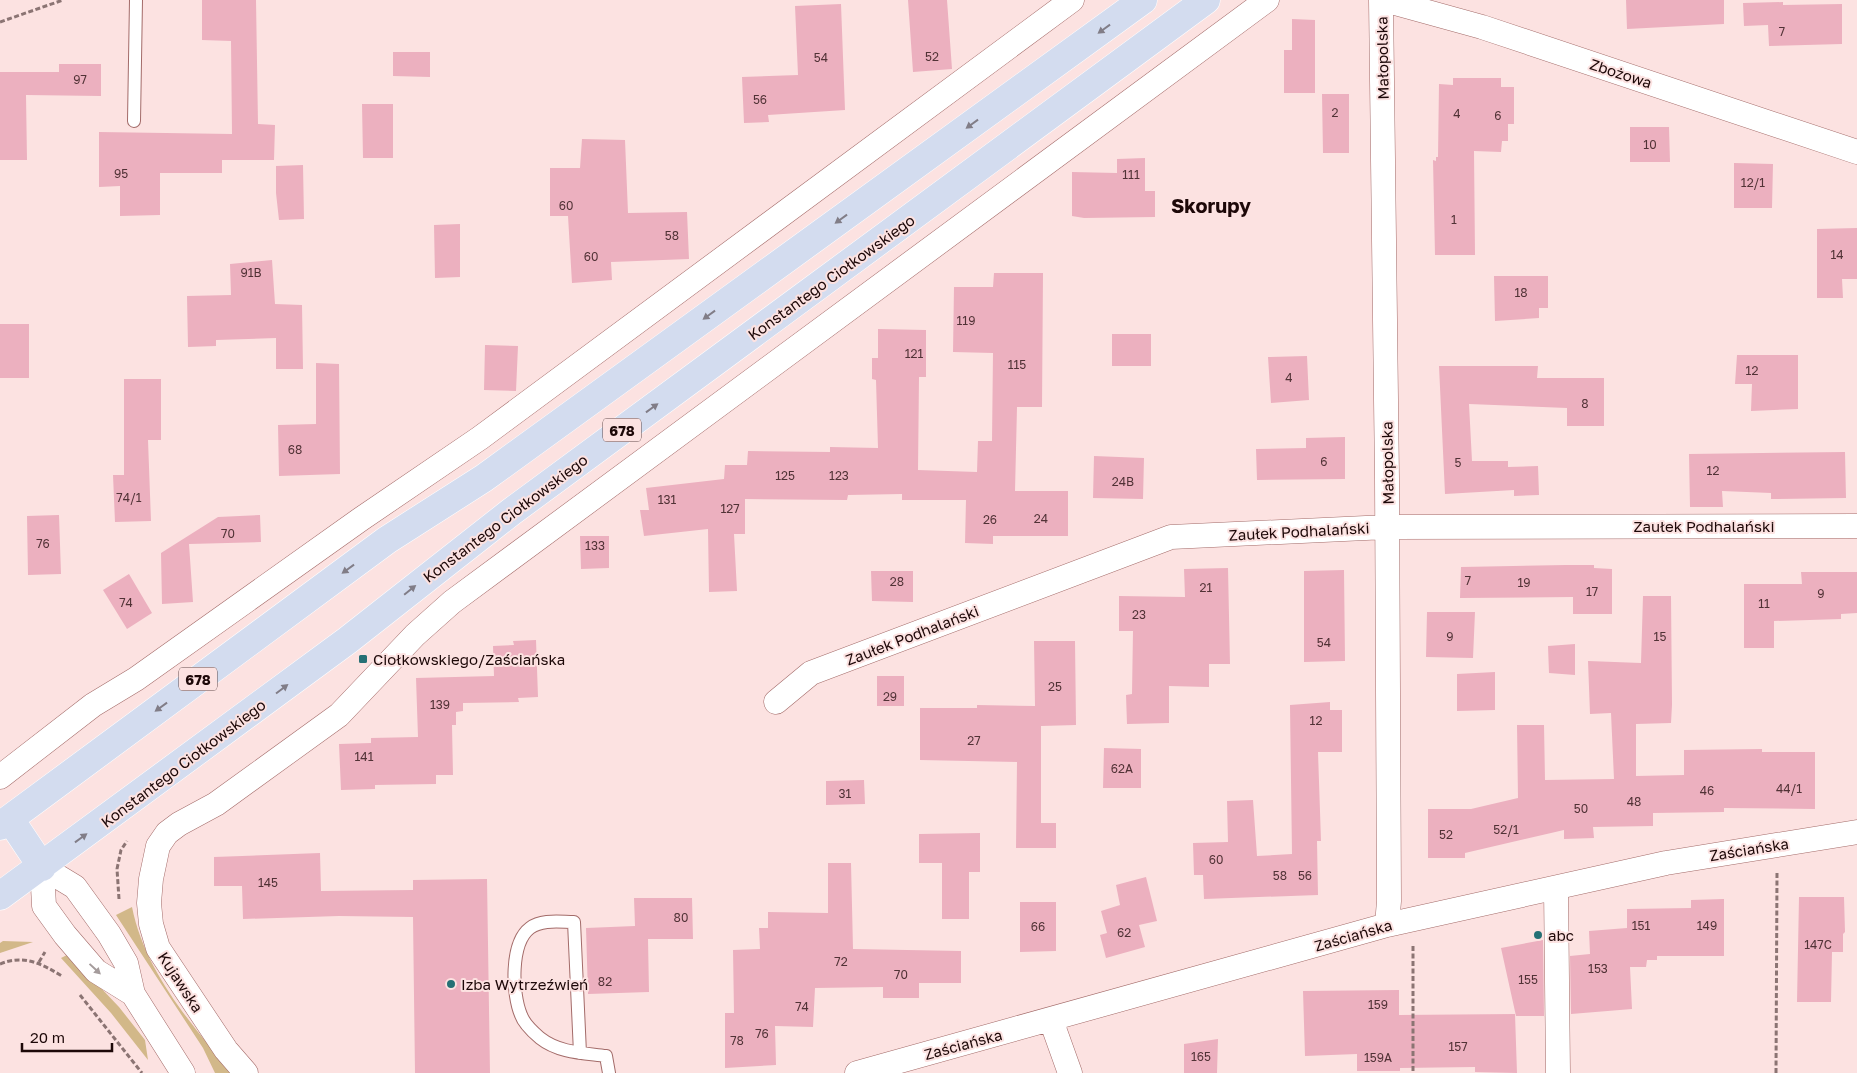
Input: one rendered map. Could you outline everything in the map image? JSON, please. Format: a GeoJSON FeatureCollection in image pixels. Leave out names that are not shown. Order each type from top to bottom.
{"type":"FeatureCollection","features":[{"type":"Feature","properties":{"kind":"highway","name":"678"},"geometry":{"type":"LineString","coordinates":[[5,822],[379,546],[484,478],[1143,0]]}},
{"type":"Feature","properties":{"kind":"highway","name":"Konstantego Ciołkowskiego"},"geometry":{"type":"LineString","coordinates":[[0,896],[42,867],[348,640],[511,512],[1206,0]]}},
{"type":"Feature","properties":{"kind":"highway"},"geometry":{"type":"LineString","coordinates":[[5,822],[42,867]]}},
{"type":"Feature","properties":{"kind":"street"},"geometry":{"type":"LineString","coordinates":[[0,777],[93,705],[136,679],[361,519],[480,438],[1072,0]]}},
{"type":"Feature","properties":{"kind":"street","name":"Kujawska"},"geometry":{"type":"LineString","coordinates":[[246,1073],[226,1050],[158,948],[151,924],[149,903],[151,879],[158,846],[167,832],[216,804],[339,715],[416,635],[452,602],[1267,0]]}},
{"type":"Feature","properties":{"kind":"street","name":"Zbożowa"},"geometry":{"type":"LineString","coordinates":[[1382,0],[1482,26],[1857,152]]}},
{"type":"Feature","properties":{"kind":"street","name":"Małopolska"},"geometry":{"type":"LineString","coordinates":[[1382,0],[1387,527],[1389,901],[1387,925]]}},
{"type":"Feature","properties":{"kind":"street","name":"Zaułek Podhalański"},"geometry":{"type":"LineString","coordinates":[[776,702],[811,674],[1171,537],[1387,527],[1857,526]]}},
{"type":"Feature","properties":{"kind":"street","name":"Zaściańska"},"geometry":{"type":"LineString","coordinates":[[857,1073],[1387,925],[1666,863],[1857,832]]}},
{"type":"Feature","properties":{"kind":"street"},"geometry":{"type":"LineString","coordinates":[[42,867],[75,887],[95,914],[126,963],[133,994],[184,1073]]}},
{"type":"Feature","properties":{"kind":"street"},"geometry":{"type":"LineString","coordinates":[[42,867],[44,906],[65,935],[96,971],[133,994]]}},
{"type":"Feature","properties":{"kind":"street"},"geometry":{"type":"LineString","coordinates":[[1556,888],[1558,1073]]}},
{"type":"Feature","properties":{"kind":"street"},"geometry":{"type":"LineString","coordinates":[[1052,1020],[1070,1073]]}},
{"type":"Feature","properties":{"kind":"lane"},"geometry":{"type":"LineString","coordinates":[[134,121],[136,0]]}},
{"type":"Feature","properties":{"kind":"lane"},"geometry":{"type":"LineString","coordinates":[[580,1053],[574,922],[543,922],[531,927],[522,935],[517,946],[517,1002],[521,1016],[529,1028],[542,1039],[559,1049],[580,1053],[606,1056],[609,1073]]}},
{"type":"Feature","properties":{"kind":"path"},"geometry":{"type":"LineString","coordinates":[[0,22],[63,0]]}},
{"type":"Feature","properties":{"kind":"path"},"geometry":{"type":"LineString","coordinates":[[95,914],[120,898],[117,883],[121,850],[131,834]]}},
{"type":"Feature","properties":{"kind":"path"},"geometry":{"type":"LineString","coordinates":[[1771,845],[1778,874],[1776,1073]]}},
{"type":"Feature","properties":{"kind":"path"},"geometry":{"type":"LineString","coordinates":[[1413,919],[1413,1073]]}},
{"type":"Feature","properties":{"kind":"path"},"geometry":{"type":"LineString","coordinates":[[0,964],[21,959],[39,962],[64,977]]}},
{"type":"Feature","properties":{"kind":"path"},"geometry":{"type":"LineString","coordinates":[[76,991],[101,1019],[142,1073]]}},
{"type":"Feature","properties":{"kind":"shaded area"},"geometry":{"type":"Polygon","coordinates":[[[132,907],[138,931],[159,975],[186,1016],[232,1073],[215,1073],[203,1048],[116,915],[132,907]]]}},
{"type":"Feature","properties":{"kind":"shaded area"},"geometry":{"type":"Polygon","coordinates":[[[3,941],[33,942],[0,953],[0,943],[3,941]]]}},
{"type":"Feature","properties":{"kind":"shaded area"},"geometry":{"type":"Polygon","coordinates":[[[67,955],[119,1007],[145,1040],[148,1060],[111,1013],[61,958],[67,955]]]}},
{"type":"Feature","properties":{"kind":"building"},"geometry":{"type":"Polygon","coordinates":[[[202,0],[256,0],[258,124],[275,125],[274,160],[222,160],[222,173],[160,173],[160,215],[120,216],[120,186],[99,187],[99,132],[232,134],[231,41],[202,40],[202,0]]]}},
{"type":"Feature","properties":{"kind":"building"},"geometry":{"type":"Polygon","coordinates":[[[908,0],[947,0],[952,69],[913,72],[908,0]]]}},
{"type":"Feature","properties":{"kind":"building"},"geometry":{"type":"Polygon","coordinates":[[[1626,0],[1724,0],[1724,24],[1627,29],[1626,0]]]}},
{"type":"Feature","properties":{"kind":"building"},"geometry":{"type":"Polygon","coordinates":[[[1783,2],[1783,5],[1842,4],[1842,44],[1769,46],[1768,25],[1744,26],[1743,3],[1783,2]]]}},
{"type":"Feature","properties":{"kind":"building"},"geometry":{"type":"Polygon","coordinates":[[[841,4],[845,110],[768,115],[769,122],[744,123],[742,77],[798,75],[795,6],[841,4]]]}},
{"type":"Feature","properties":{"kind":"building"},"geometry":{"type":"Polygon","coordinates":[[[1292,19],[1315,20],[1315,93],[1284,93],[1284,50],[1292,50],[1292,19]]]}},
{"type":"Feature","properties":{"kind":"building"},"geometry":{"type":"Polygon","coordinates":[[[393,52],[430,52],[430,77],[393,76],[393,52]]]}},
{"type":"Feature","properties":{"kind":"building"},"geometry":{"type":"Polygon","coordinates":[[[59,64],[101,64],[101,96],[26,95],[27,160],[0,160],[0,72],[59,72],[59,64]]]}},
{"type":"Feature","properties":{"kind":"building"},"geometry":{"type":"Polygon","coordinates":[[[1453,78],[1501,78],[1501,87],[1514,87],[1514,124],[1508,124],[1508,141],[1502,141],[1501,152],[1474,151],[1475,255],[1435,255],[1433,160],[1436,161],[1436,157],[1438,157],[1439,84],[1453,85],[1453,78]]]}},
{"type":"Feature","properties":{"kind":"building"},"geometry":{"type":"Polygon","coordinates":[[[1322,94],[1349,94],[1349,153],[1323,153],[1322,94]]]}},
{"type":"Feature","properties":{"kind":"building"},"geometry":{"type":"Polygon","coordinates":[[[362,104],[393,104],[393,158],[363,158],[362,104]]]}},
{"type":"Feature","properties":{"kind":"building"},"geometry":{"type":"Polygon","coordinates":[[[1630,127],[1669,127],[1670,162],[1630,162],[1630,127]]]}},
{"type":"Feature","properties":{"kind":"building"},"geometry":{"type":"Polygon","coordinates":[[[582,139],[625,140],[628,213],[687,212],[689,259],[611,262],[612,280],[572,283],[568,216],[550,216],[550,168],[580,168],[582,139]]]}},
{"type":"Feature","properties":{"kind":"building"},"geometry":{"type":"Polygon","coordinates":[[[1145,158],[1145,191],[1155,191],[1155,217],[1084,218],[1072,216],[1072,172],[1117,173],[1117,159],[1145,158]]]}},
{"type":"Feature","properties":{"kind":"building"},"geometry":{"type":"Polygon","coordinates":[[[1734,163],[1773,164],[1772,208],[1734,208],[1734,163]]]}},
{"type":"Feature","properties":{"kind":"building"},"geometry":{"type":"Polygon","coordinates":[[[303,165],[304,219],[279,220],[276,166],[303,165]]]}},
{"type":"Feature","properties":{"kind":"building"},"geometry":{"type":"Polygon","coordinates":[[[460,224],[460,277],[435,278],[434,225],[460,224]]]}},
{"type":"Feature","properties":{"kind":"building"},"geometry":{"type":"Polygon","coordinates":[[[1857,228],[1857,279],[1842,279],[1843,298],[1817,298],[1817,229],[1857,228]]]}},
{"type":"Feature","properties":{"kind":"building"},"geometry":{"type":"Polygon","coordinates":[[[272,260],[275,304],[302,305],[303,369],[276,369],[276,338],[216,340],[216,346],[188,347],[187,296],[231,295],[230,264],[272,260]]]}},
{"type":"Feature","properties":{"kind":"building"},"geometry":{"type":"Polygon","coordinates":[[[994,273],[1043,273],[1042,407],[1017,407],[1015,491],[1068,491],[1068,536],[993,536],[993,544],[965,543],[966,500],[902,500],[902,494],[848,495],[847,500],[745,499],[745,534],[734,534],[737,591],[709,592],[708,529],[644,536],[640,510],[649,510],[646,488],[724,479],[725,465],[747,465],[748,451],[830,452],[830,447],[878,448],[876,380],[872,379],[872,358],[878,358],[878,329],[926,330],[926,377],[919,377],[918,470],[977,472],[978,441],[992,441],[993,353],[953,352],[954,287],[993,287],[994,273]]]}},
{"type":"Feature","properties":{"kind":"building"},"geometry":{"type":"Polygon","coordinates":[[[1494,276],[1548,276],[1548,308],[1539,308],[1539,318],[1495,321],[1494,276]]]}},
{"type":"Feature","properties":{"kind":"building"},"geometry":{"type":"Polygon","coordinates":[[[0,324],[29,324],[29,378],[0,378],[0,324]]]}},
{"type":"Feature","properties":{"kind":"building"},"geometry":{"type":"Polygon","coordinates":[[[1112,334],[1151,334],[1151,366],[1112,366],[1112,334]]]}},
{"type":"Feature","properties":{"kind":"building"},"geometry":{"type":"Polygon","coordinates":[[[485,345],[518,346],[516,391],[484,390],[485,345]]]}},
{"type":"Feature","properties":{"kind":"building"},"geometry":{"type":"Polygon","coordinates":[[[1737,355],[1798,355],[1798,409],[1751,411],[1752,384],[1735,384],[1737,355]]]}},
{"type":"Feature","properties":{"kind":"building"},"geometry":{"type":"Polygon","coordinates":[[[1307,356],[1309,400],[1271,403],[1268,357],[1307,356]]]}},
{"type":"Feature","properties":{"kind":"building"},"geometry":{"type":"Polygon","coordinates":[[[316,363],[339,364],[340,474],[279,476],[278,425],[316,424],[316,363]]]}},
{"type":"Feature","properties":{"kind":"building"},"geometry":{"type":"Polygon","coordinates":[[[1439,366],[1538,366],[1537,378],[1604,378],[1604,426],[1567,426],[1567,408],[1469,404],[1472,461],[1508,461],[1508,467],[1538,466],[1539,495],[1514,496],[1514,490],[1445,494],[1439,366]]]}},
{"type":"Feature","properties":{"kind":"building"},"geometry":{"type":"Polygon","coordinates":[[[124,379],[161,379],[161,440],[148,440],[151,521],[115,522],[113,475],[124,475],[124,379]]]}},
{"type":"Feature","properties":{"kind":"building"},"geometry":{"type":"Polygon","coordinates":[[[1345,437],[1345,479],[1257,480],[1256,449],[1306,448],[1306,438],[1345,437]]]}},
{"type":"Feature","properties":{"kind":"building"},"geometry":{"type":"Polygon","coordinates":[[[1845,452],[1846,498],[1771,499],[1771,493],[1722,491],[1723,507],[1690,507],[1689,454],[1845,452]]]}},
{"type":"Feature","properties":{"kind":"building"},"geometry":{"type":"Polygon","coordinates":[[[1094,456],[1144,458],[1143,499],[1093,498],[1094,456]]]}},
{"type":"Feature","properties":{"kind":"building"},"geometry":{"type":"Polygon","coordinates":[[[59,515],[61,574],[28,575],[27,516],[59,515]]]}},
{"type":"Feature","properties":{"kind":"building"},"geometry":{"type":"Polygon","coordinates":[[[260,515],[261,542],[189,544],[193,602],[162,604],[161,553],[218,517],[260,515]]]}},
{"type":"Feature","properties":{"kind":"building"},"geometry":{"type":"Polygon","coordinates":[[[580,536],[609,536],[609,568],[581,569],[580,536]]]}},
{"type":"Feature","properties":{"kind":"building"},"geometry":{"type":"Polygon","coordinates":[[[1594,565],[1594,568],[1612,569],[1612,614],[1573,614],[1573,597],[1460,598],[1461,567],[1594,565]]]}},
{"type":"Feature","properties":{"kind":"building"},"geometry":{"type":"Polygon","coordinates":[[[1228,568],[1230,664],[1209,664],[1209,687],[1169,686],[1169,723],[1127,724],[1126,695],[1132,694],[1133,631],[1119,631],[1119,596],[1185,597],[1184,569],[1228,568]]]}},
{"type":"Feature","properties":{"kind":"building"},"geometry":{"type":"Polygon","coordinates":[[[1344,570],[1345,661],[1304,662],[1304,571],[1344,570]]]}},
{"type":"Feature","properties":{"kind":"building"},"geometry":{"type":"Polygon","coordinates":[[[871,571],[913,571],[913,602],[872,601],[871,571]]]}},
{"type":"Feature","properties":{"kind":"building"},"geometry":{"type":"Polygon","coordinates":[[[1801,572],[1857,572],[1857,613],[1841,614],[1841,619],[1774,621],[1774,648],[1744,648],[1744,584],[1802,584],[1801,572]]]}},
{"type":"Feature","properties":{"kind":"building"},"geometry":{"type":"Polygon","coordinates":[[[129,574],[152,613],[127,629],[103,590],[129,574]]]}},
{"type":"Feature","properties":{"kind":"building"},"geometry":{"type":"Polygon","coordinates":[[[1643,596],[1671,596],[1672,705],[1671,723],[1636,724],[1636,776],[1684,775],[1684,750],[1762,749],[1762,752],[1815,752],[1815,809],[1724,808],[1724,812],[1653,813],[1653,826],[1593,827],[1594,838],[1564,839],[1564,830],[1465,853],[1465,858],[1428,858],[1428,809],[1471,809],[1518,798],[1517,725],[1544,725],[1545,780],[1614,779],[1611,713],[1590,714],[1588,661],[1641,663],[1643,596]]]}},
{"type":"Feature","properties":{"kind":"building"},"geometry":{"type":"Polygon","coordinates":[[[1427,612],[1475,612],[1473,658],[1426,657],[1427,612]]]}},
{"type":"Feature","properties":{"kind":"building"},"geometry":{"type":"Polygon","coordinates":[[[536,640],[538,697],[518,698],[519,702],[463,703],[463,711],[456,712],[456,725],[452,725],[453,775],[436,775],[436,784],[375,785],[375,789],[341,790],[339,744],[371,743],[371,738],[418,737],[416,678],[494,676],[493,646],[514,645],[513,641],[536,640]]]}},
{"type":"Feature","properties":{"kind":"building"},"geometry":{"type":"Polygon","coordinates":[[[1034,641],[1075,641],[1076,725],[1041,726],[1041,823],[1056,823],[1056,848],[1016,848],[1017,762],[920,760],[920,708],[977,708],[977,705],[1035,706],[1034,641]]]}},
{"type":"Feature","properties":{"kind":"building"},"geometry":{"type":"Polygon","coordinates":[[[1575,644],[1575,675],[1549,673],[1548,646],[1575,644]]]}},
{"type":"Feature","properties":{"kind":"building"},"geometry":{"type":"Polygon","coordinates":[[[1495,672],[1495,710],[1457,711],[1457,674],[1495,672]]]}},
{"type":"Feature","properties":{"kind":"building"},"geometry":{"type":"Polygon","coordinates":[[[877,676],[904,676],[904,706],[877,706],[877,676]]]}},
{"type":"Feature","properties":{"kind":"building"},"geometry":{"type":"Polygon","coordinates":[[[1330,702],[1330,710],[1342,710],[1342,752],[1318,752],[1321,841],[1317,841],[1318,895],[1204,899],[1203,875],[1194,875],[1193,843],[1228,842],[1227,801],[1253,800],[1257,856],[1292,854],[1290,705],[1330,702]]]}},
{"type":"Feature","properties":{"kind":"building"},"geometry":{"type":"Polygon","coordinates":[[[1104,748],[1141,749],[1141,788],[1103,788],[1104,748]]]}},
{"type":"Feature","properties":{"kind":"building"},"geometry":{"type":"Polygon","coordinates":[[[864,780],[865,804],[826,805],[826,781],[864,780]]]}},
{"type":"Feature","properties":{"kind":"building"},"geometry":{"type":"Polygon","coordinates":[[[980,833],[980,872],[969,872],[969,919],[942,919],[942,863],[919,863],[919,834],[980,833]]]}},
{"type":"Feature","properties":{"kind":"building","name":"Izba Wytrzeźwień"},"geometry":{"type":"Polygon","coordinates":[[[320,853],[321,891],[413,890],[413,880],[487,879],[490,1073],[415,1073],[413,917],[339,916],[243,919],[242,886],[214,886],[214,857],[320,853]]]}},
{"type":"Feature","properties":{"kind":"building"},"geometry":{"type":"Polygon","coordinates":[[[828,863],[851,863],[853,949],[961,951],[961,983],[919,983],[919,998],[883,998],[883,987],[815,988],[813,1027],[775,1026],[776,1065],[725,1068],[725,1013],[734,1013],[733,950],[760,949],[759,928],[768,928],[768,912],[828,913],[828,863]]]}},
{"type":"Feature","properties":{"kind":"building"},"geometry":{"type":"Polygon","coordinates":[[[1146,877],[1157,921],[1139,925],[1145,947],[1106,958],[1100,935],[1107,933],[1101,911],[1120,905],[1116,885],[1146,877]]]}},
{"type":"Feature","properties":{"kind":"building"},"geometry":{"type":"Polygon","coordinates":[[[1799,897],[1844,897],[1845,932],[1843,934],[1843,952],[1832,952],[1831,1002],[1797,1002],[1799,897]]]}},
{"type":"Feature","properties":{"kind":"building"},"geometry":{"type":"Polygon","coordinates":[[[634,898],[692,898],[693,939],[648,939],[649,992],[588,994],[586,928],[635,926],[634,898]]]}},
{"type":"Feature","properties":{"kind":"building"},"geometry":{"type":"Polygon","coordinates":[[[1724,899],[1724,956],[1657,956],[1657,960],[1647,960],[1646,967],[1630,967],[1632,1009],[1571,1014],[1570,956],[1590,954],[1589,931],[1627,928],[1627,909],[1691,908],[1691,900],[1724,899]]]}},
{"type":"Feature","properties":{"kind":"building"},"geometry":{"type":"Polygon","coordinates":[[[1020,902],[1056,902],[1056,951],[1020,952],[1020,902]]]}},
{"type":"Feature","properties":{"kind":"building"},"geometry":{"type":"Polygon","coordinates":[[[1543,940],[1544,1016],[1516,1016],[1501,948],[1543,940]]]}},
{"type":"Feature","properties":{"kind":"building"},"geometry":{"type":"Polygon","coordinates":[[[1399,990],[1399,1015],[1515,1014],[1517,1073],[1475,1072],[1475,1067],[1400,1068],[1400,1071],[1357,1071],[1357,1054],[1305,1056],[1303,991],[1399,990]]]}},
{"type":"Feature","properties":{"kind":"building"},"geometry":{"type":"Polygon","coordinates":[[[1218,1039],[1217,1073],[1184,1073],[1184,1044],[1218,1039]]]}},
{"type":"Feature","properties":{"kind":"place","name":"Ciołkowskiego/Zaściańska"},"geometry":{"type":"Point","coordinates":[363,659]}},
{"type":"Feature","properties":{"kind":"place","name":"abc"},"geometry":{"type":"Point","coordinates":[1538,935]}},
{"type":"Feature","properties":{"kind":"place","name":"Izba Wytrzeźwień"},"geometry":{"type":"Point","coordinates":[451,984]}},
{"type":"Feature","properties":{"kind":"district","name":"Skorupy"},"geometry":{"type":"Point","coordinates":[1211,205]}}]}
